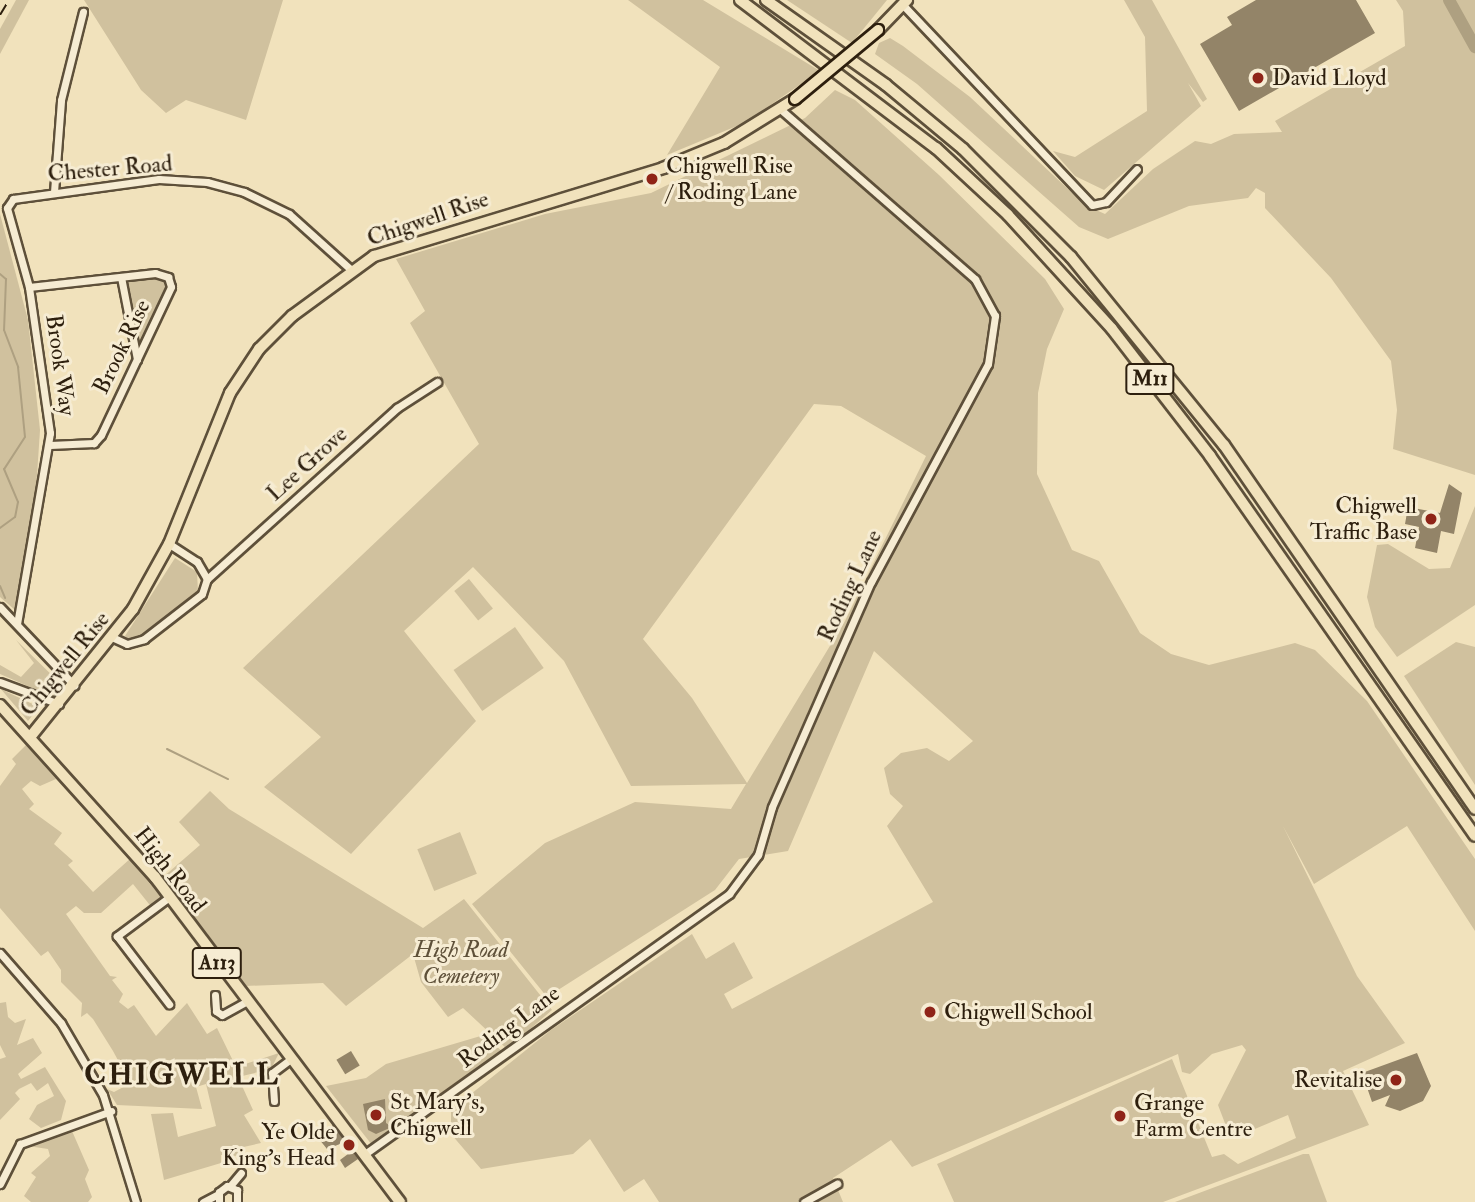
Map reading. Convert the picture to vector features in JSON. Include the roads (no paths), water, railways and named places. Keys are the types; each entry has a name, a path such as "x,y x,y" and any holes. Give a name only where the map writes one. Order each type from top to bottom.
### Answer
{"highway":[{"name":"M11","path":"740,0 936,148 1008,215 1112,329 1210,456 1475,836"},
{"name":"M11","path":"766,0 886,85 963,149 1098,288 1224,445 1475,809"}],"main road":[{"path":"780,109 878,30 905,3"},
{"name":"Chigwell Rise","path":"31,736 114,638 169,544 230,393 259,349 350,269 402,244 663,168 724,144 780,109"},
{"name":"High Road","path":"0,705 31,736 168,898 366,1153 400,1202"}],"street":[{"path":"905,3 1092,205 1106,202 1137,169"},
{"path":"54,192 61,100 83,12"},
{"name":"Roding Lane","path":"366,1153 729,894 758,855 772,807 872,582 988,364 995,316 975,279 780,109"},
{"name":"Chester Road","path":"13,199 159,179 207,182 244,192 289,214 350,269"},
{"name":"Brook Way","path":"13,199 7,208 29,287 50,445 17,624"},
{"name":"Brook Rise","path":"29,287 155,273 168,277 171,287 94,443 50,445"},
{"path":"121,277 130,344 137,359"},
{"name":"Lee Grove","path":"114,638 127,644 144,639 202,594 206,579 397,408 437,382"},
{"path":"169,544 197,562 206,579"},
{"path":"0,607 74,686"},
{"path":"0,682 59,704"},
{"path":"168,898 117,936 169,1004"},
{"path":"0,953 61,1023 111,1111 136,1202"},
{"path":"215,995 216,1011 222,1016 247,1001"},
{"path":"274,1101 272,1073 292,1058"},
{"path":"0,1184 20,1144 111,1111"},
{"path":"203,1202 218,1198 241,1173"},
{"path":"804,1202 837,1184"},
{"path":"230,1186 238,1194 237,1202"}],"waterway":[{"path":"1449,0 1475,47"},
{"path":"0,274 6,279 4,330 18,367 25,437 4,469 18,502 15,517 0,528"},
{"path":"0,586 5,598"},
{"path":"167,749 228,779"}],"railway":[{"path":"0,15 9,0"}],"place":[{"name":"David Lloyd","path":"1258,78"},
{"name":"Chigwell Rise / Roding Lane","path":"652,179"},
{"name":"Chigwell Traffic Base","path":"1431,519"},
{"name":"Chigwell School","path":"930,1012"},
{"name":"Revitalise","path":"1396,1080"},
{"name":"St Mary's, Chigwell","path":"376,1115"},
{"name":"Grange Farm Centre","path":"1120,1116"},
{"name":"Ye Olde King's Head","path":"349,1145"}],"district":[{"name":"CHIGWELL","path":"182,1075"}],"park label":[{"name":"High Road Cemetery","path":"461,963"}]}
